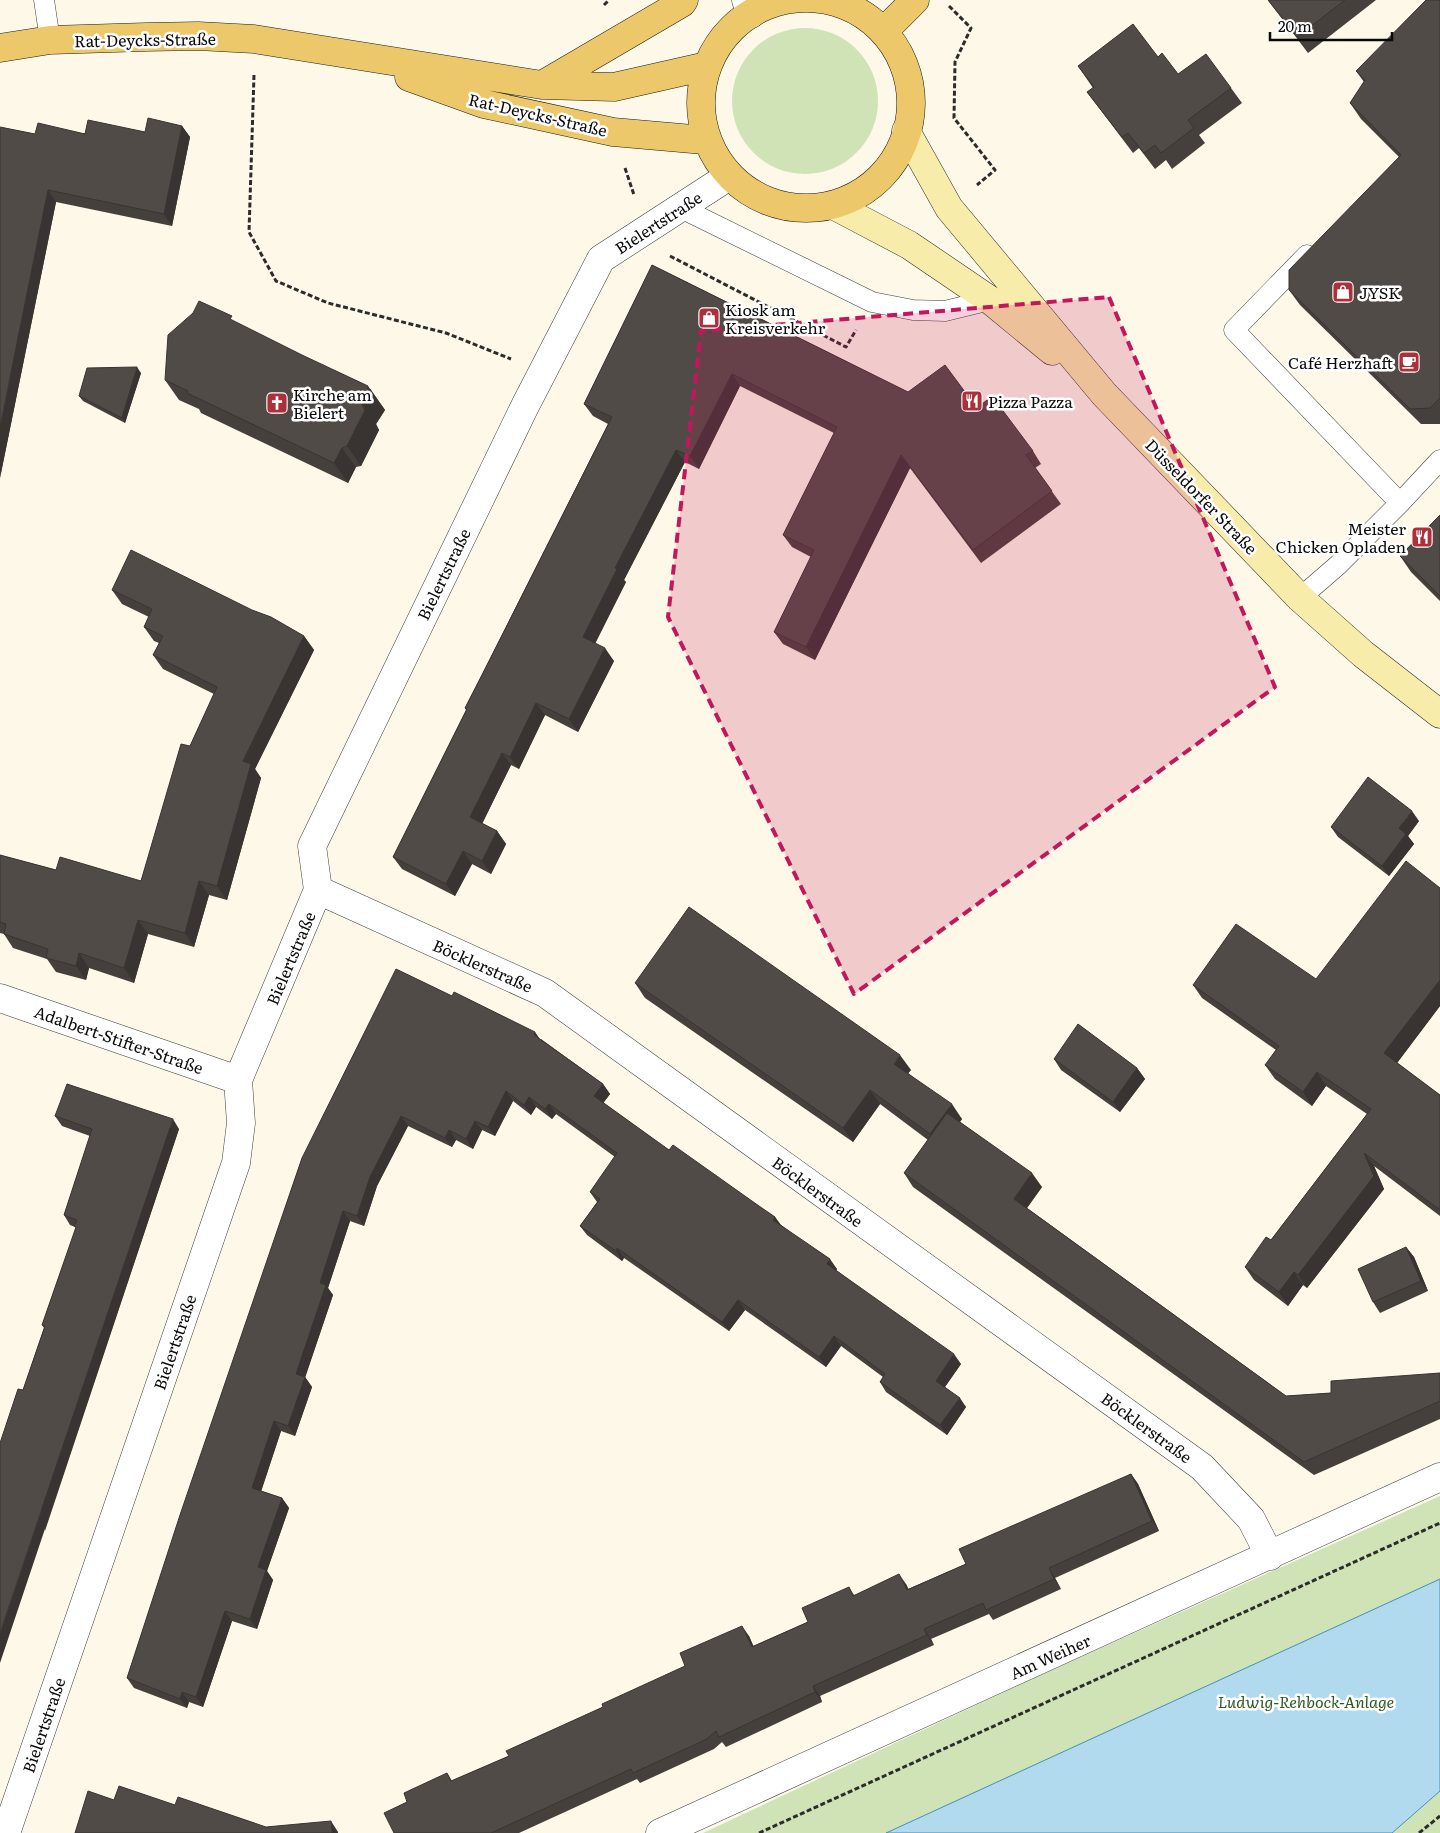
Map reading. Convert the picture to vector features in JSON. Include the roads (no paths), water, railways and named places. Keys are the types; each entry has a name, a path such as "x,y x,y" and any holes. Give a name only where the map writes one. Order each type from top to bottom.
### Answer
{"main road":[{"path":"542,85 682,3 684,0"},
{"path":"884,31 916,0"},
{"path":"825,1 862,14 884,31 899,55 911,89 912,111 894,164 870,187 833,205 796,207 760,197 728,176 714,160 704,140 700,104 707,66 749,7 779,2 825,1"},
{"name":"Rat-Deycks-Straße","path":"0,48 50,40 198,36 254,39 542,85 614,87 707,66"},
{"name":"Rat-Deycks-Straße","path":"348,55 484,104 613,132 704,140"},
{"name":"Düsseldorfer Straße","path":"906,132 949,208 1104,394 1300,598 1363,654 1440,714"},
{"name":"Düsseldorfer Straße","path":"833,205 909,245 990,300 1104,394"}],"street":[{"name":"Bielertstraße","path":"6,1833 236,1163 241,1123 238,1080 318,890 312,846 541,372 601,259 728,176"},
{"name":"Böcklerstraße","path":"318,890 545,993 1202,1467 1251,1519 1270,1556"},
{"name":"Adalbert-Stifter-Straße","path":"0,998 238,1080"},
{"name":"Am Weiher","path":"660,1833 1440,1478"}],"lane":[{"path":"44,0 50,40"},
{"path":"681,208 872,302 913,310 945,311 990,300"},
{"path":"1321,242 1234,330 1400,503"},
{"path":"1300,598 1338,565 1440,460"}],"water":[{"path":"1440,1579 1440,1791 1392,1833 886,1833"}],"place":[{"name":"JYSK","path":"1343,292"},
{"name":"Kiosk am Kreisverkehr","path":"709,318"},
{"name":"Café Herzhaft","path":"1409,362"},
{"name":"Pizza Pazza","path":"972,401"},
{"name":"Kirche am Bielert","path":"277,403"},
{"name":"Meister Chicken Opladen","path":"1422,537"}],"park label":[{"name":"Ludwig-Rehbock-Anlage","path":"1306,1701"}]}
